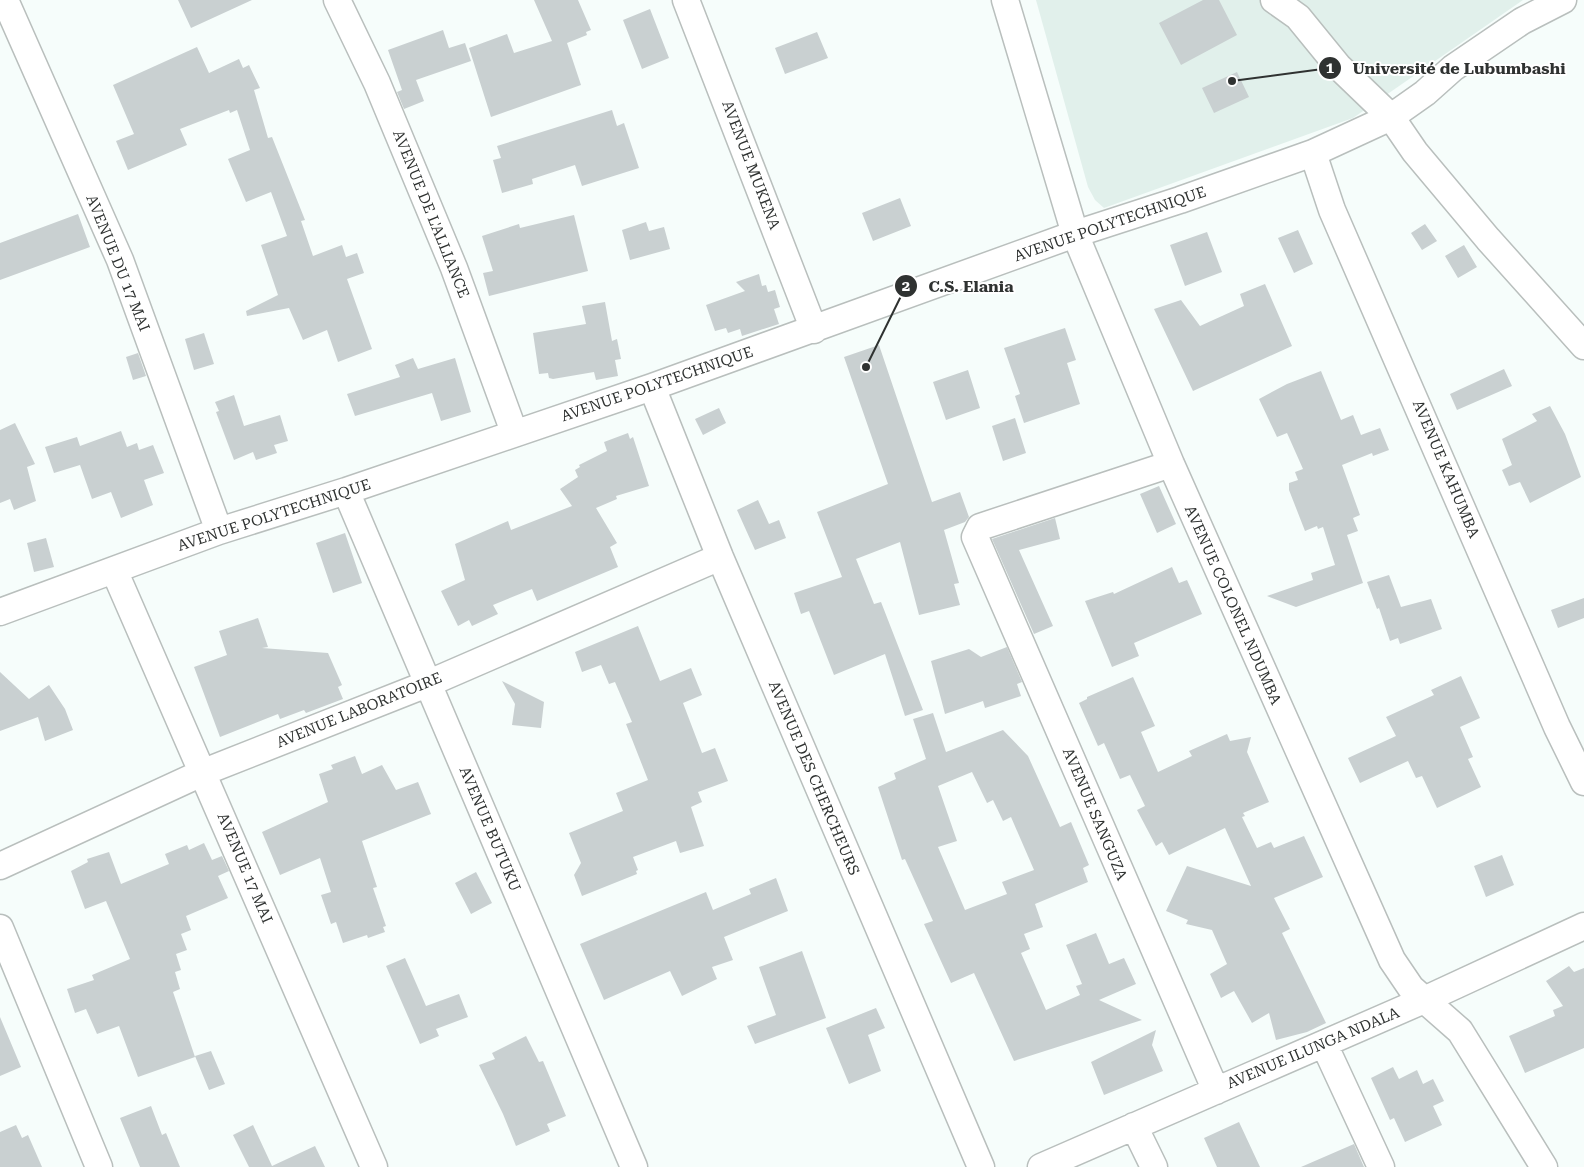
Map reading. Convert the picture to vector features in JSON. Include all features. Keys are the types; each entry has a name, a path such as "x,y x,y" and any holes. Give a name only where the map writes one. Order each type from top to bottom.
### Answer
{"street":[{"name":"AVENUE DU 17 MAI","path":"5,0 120,260 219,531"},
{"name":"AVENUE DE L'ALLIANCE","path":"337,0 377,82 454,268 514,432"},
{"name":"AVENUE MUKENA","path":"686,0 814,330"},
{"name":"AVENUE COLONEL NDUMBA","path":"1005,0 1075,234 1171,464 1392,960 1410,988 1460,1031 1544,1167"},
{"path":"1274,0 1298,17 1338,66 1391,117 1415,152 1482,232 1584,346"},
{"name":"AVENUE POLYTECHNIQUE","path":"0,612 219,531 346,491 514,432 652,387 814,330 1075,234 1180,200 1313,152 1391,117 1425,93 1453,68 1522,21 1563,0"},
{"name":"AVENUE KAHUMBA","path":"1313,152 1336,218 1557,727 1584,782"},
{"name":"AVENUE DES CHERCHEURS","path":"652,387 720,557 981,1167"},
{"name":"AVENUE SANGUZA","path":"1171,464 980,526 975,537 1216,1091"},
{"name":"AVENUE BUTUKU","path":"346,491 634,1167"},
{"name":"AVENUE LABORATOIRE","path":"0,866 204,772 427,684 720,557"},
{"name":"AVENUE 17 MAI","path":"114,570 204,772 374,1167"},
{"name":"AVENUE ILUNGA NDALA","path":"1041,1167 1424,1000 1584,926"},
{"path":"0,928 99,1167"},
{"path":"1324,1044 1380,1167"},
{"path":"1134,1126 1154,1167"}],"shaded area":[{"path":"1036,0 1523,0 1353,118 1104,208 1095,200 1088,187"}],"building":[{"path":"178,0 252,0 191,28"},
{"path":"534,0 578,0 591,30 586,32 587,35 567,43 581,85 491,117 469,48 507,34 514,53 552,41"},
{"path":"1203,0 1219,0 1237,35 1181,65 1159,23"},
{"path":"650,9 669,58 642,69 623,20"},
{"path":"443,30 449,48 465,43 471,61 416,80 424,101 404,109 397,92 402,90 388,50"},
{"path":"817,32 828,58 785,74 775,48"},
{"path":"197,47 209,73 239,59 243,68 249,65 260,88 254,90 268,138 272,137 305,220 301,221 313,256 342,245 346,257 357,253 364,273 347,279 372,349 338,362 327,330 303,340 289,308 247,316 246,311 278,295 261,245 287,236 271,192 246,202 228,159 250,150 237,110 230,113 229,110 180,129 187,145 128,170 116,141 134,134 113,85"},
{"path":"1237,72 1249,97 1214,113 1202,88"},
{"path":"612,110 617,126 624,123 639,168 582,186 575,165 532,179 533,184 502,193 493,160 501,158 497,146"},
{"path":"900,198 911,226 873,241 862,213"},
{"path":"78,214 90,247 0,280 0,243"},
{"path":"574,215 588,271 489,296 483,273 493,271 482,236 519,224 520,228"},
{"path":"646,222 649,231 664,227 670,249 630,260 622,230"},
{"path":"1425,224 1437,241 1422,250 1411,233"},
{"path":"1298,230 1313,264 1294,273 1278,238"},
{"path":"1207,232 1222,272 1185,286 1170,245"},
{"path":"1464,245 1477,267 1458,278 1445,256"},
{"path":"759,274 762,286 766,285 768,292 775,290 780,307 774,309 779,324 742,336 740,329 728,333 726,328 715,331 706,305 745,291 736,282"},
{"path":"1265,284 1292,346 1193,391 1154,309 1181,300 1200,326 1244,306 1240,294"},
{"path":"605,302 612,341 617,339 621,359 615,360 618,376 596,380 594,372 553,379 549,378 548,373 539,374 533,333 586,324 582,306"},
{"path":"1065,328 1076,360 1067,363 1080,404 1024,423 1015,396 1020,394 1004,348"},
{"path":"204,333 214,364 194,370 185,339"},
{"path":"879,345 932,502 960,492 969,517 965,522 944,530 959,583 954,584 960,605 919,615 900,542 856,559 874,604 881,602 923,710 905,716 885,654 834,675 809,611 801,614 794,593 842,577 817,512 888,484 844,357"},
{"path":"138,353 146,376 133,380 126,357"},
{"path":"413,358 418,369 455,358 471,412 441,421 432,393 355,416 347,394 400,377 395,365"},
{"path":"1504,369 1512,386 1457,410 1450,394"},
{"path":"968,370 980,408 946,420 933,382"},
{"path":"1321,371 1341,420 1353,415 1361,435 1380,428 1389,450 1373,456 1372,453 1342,465 1360,515 1353,518 1358,531 1347,535 1363,583 1296,607 1267,596 1313,580 1311,573 1335,565 1323,527 1318,529 1317,526 1305,531 1289,490 1289,483 1298,480 1295,472 1303,469 1287,433 1277,437 1259,399 1287,384"},
{"path":"234,395 244,426 280,415 288,441 274,445 277,453 256,460 253,452 234,460 216,412 219,411 215,402"},
{"path":"1550,406 1565,434 1581,477 1530,503 1520,482 1509,486 1502,470 1512,465 1502,439 1537,421 1532,414"},
{"path":"719,408 726,423 703,435 695,419"},
{"path":"1015,418 1026,453 1003,461 992,426"},
{"path":"15,423 35,464 27,467 36,501 14,510 10,499 0,503 0,430"},
{"path":"121,431 127,447 137,443 139,450 153,445 164,473 144,480 153,505 121,518 111,492 92,499 80,465 54,473 45,447 77,437 80,446"},
{"path":"628,433 630,439 633,437 649,486 616,496 617,499 596,508 617,543 610,547 618,567 537,601 532,589 493,605 498,614 472,626 469,620 458,626 441,591 465,580 455,544 508,521 511,530 572,506 560,489 578,477 575,470 580,467 579,465 607,451 604,442"},
{"path":"1159,486 1176,524 1157,533 1140,494"},
{"path":"758,500 769,524 779,520 786,538 755,550 737,510"},
{"path":"1055,518 1060,539 1019,550 1053,626 1034,634 992,539"},
{"path":"345,533 362,583 333,593 316,543"},
{"path":"46,538 54,567 34,572 27,543"},
{"path":"1172,567 1179,583 1187,580 1202,614 1134,643 1139,656 1112,667 1085,601 1113,592 1114,594"},
{"path":"1389,575 1401,607 1431,599 1442,629 1400,644 1398,638 1390,641 1379,608 1377,609 1367,582"},
{"path":"1584,598 1584,618 1558,628 1551,610"},
{"path":"258,618 268,647 262,648 328,653 342,685 338,687 343,699 306,713 304,710 280,719 278,714 220,737 194,667 227,655 219,631"},
{"path":"638,626 660,681 691,668 702,695 683,703 702,753 715,748 728,781 698,792 702,802 691,807 704,846 680,853 676,841 633,857 638,870 636,871 637,874 582,896 574,875 581,863 569,833 623,811 616,793 648,780 626,724 632,722 615,682 609,684 601,665 582,672 575,652"},
{"path":"1007,647 1022,682 1017,684 1021,696 985,708 983,701 945,714 931,661 969,649 981,657"},
{"path":"0,672 29,699 49,685 65,709 73,730 45,741 38,717 0,731"},
{"path":"1461,676 1480,718 1460,727 1473,757 1468,759 1481,787 1437,808 1422,776 1416,778 1408,761 1360,783 1348,758 1396,736 1386,717 1434,695 1431,690"},
{"path":"1133,677 1155,726 1141,732 1158,772 1192,756 1189,751 1227,734 1230,741 1251,737 1247,752 1269,802 1243,813 1245,816 1242,817 1257,848 1271,842 1274,848 1304,836 1323,877 1274,898 1290,929 1282,933 1326,1023 1307,1032 1276,1040 1269,1013 1252,1023 1234,991 1221,998 1210,974 1227,964 1212,930 1186,924 1188,920 1166,911 1187,866 1251,886 1225,828 1169,855 1162,842 1156,846 1137,810 1145,806 1130,775 1120,779 1104,743 1098,746 1079,703 1087,699 1087,697"},
{"path":"502,681 544,702 541,728 512,725 515,704"},
{"path":"933,713 946,752 1003,730 1028,756 1060,827 1071,822 1089,865 1083,868 1088,882 1035,904 1043,927 1024,934 1030,949 1021,953 1046,1010 1080,995 1076,986 1082,984 1066,945 1096,933 1109,964 1124,958 1136,984 1099,1000 1142,1020 1014,1061 974,973 951,983 924,924 933,921 905,859 902,860 878,787 896,779 894,773 926,759 913,719","holes":["972,772 987,803 993,800 1003,821 1011,817 1034,870 1002,882 1007,894 965,910 938,847 957,841 938,786"]},
{"path":"355,756 362,774 382,765 396,790 418,782 431,814 362,841 377,887 373,888 386,926 383,927 385,932 368,938 367,935 343,943 336,922 331,924 321,895 331,892 320,858 280,875 262,832 328,802 319,774 333,769 331,765"},
{"path":"204,843 212,860 222,856 229,871 218,876 228,898 186,916 191,930 181,934 187,950 176,954 181,970 175,972 180,989 173,992 195,1057 138,1077 119,1026 97,1034 86,1009 75,1013 67,989 94,980 92,975 130,959 106,901 85,909 71,871 88,862 87,859 109,852 121,884 169,864 165,854 187,845 189,850"},
{"path":"1502,855 1514,885 1486,897 1474,866"},
{"path":"476,872 492,903 471,914 455,883"},
{"path":"776,878 788,911 724,937 733,960 712,967 717,979 682,996 670,971 604,1000 580,944 706,892 713,910 751,894 749,889"},
{"path":"802,951 826,1018 755,1044 747,1026 776,1015 759,967"},
{"path":"405,958 426,1006 459,994 468,1017 436,1029 439,1036 420,1044 386,966"},
{"path":"1569,966 1574,972 1584,968 1584,1048 1525,1073 1509,1036 1555,1016 1553,1010 1563,1006 1546,981"},
{"path":"876,1008 885,1028 868,1035 881,1071 849,1084 826,1028"},
{"path":"0,1017 21,1067 0,1076"},
{"path":"1156,1030 1152,1045 1163,1071 1104,1095 1091,1062"},
{"path":"526,1036 539,1062 543,1061 566,1116 547,1124 550,1131 516,1146 479,1065 495,1059 492,1053"},
{"path":"211,1051 225,1084 209,1090 195,1056"},
{"path":"1393,1067 1399,1079 1417,1070 1423,1084 1433,1079 1444,1101 1433,1106 1442,1125 1405,1142 1394,1118 1390,1120 1371,1078"},
{"path":"151,1106 162,1135 166,1133 180,1167 140,1167 120,1118"},
{"path":"1239,1122 1260,1167 1217,1167 1204,1138"},
{"path":"16,1125 22,1138 28,1135 42,1167 0,1167 0,1132"},
{"path":"253,1125 272,1166 315,1146 325,1167 249,1167 233,1135"},
{"path":"1354,1144 1364,1167 1301,1167"}],"place":[{"name":"Université de Lubumbashi","path":"1232,81"},
{"name":"C.S. Elania","path":"866,367"}]}
